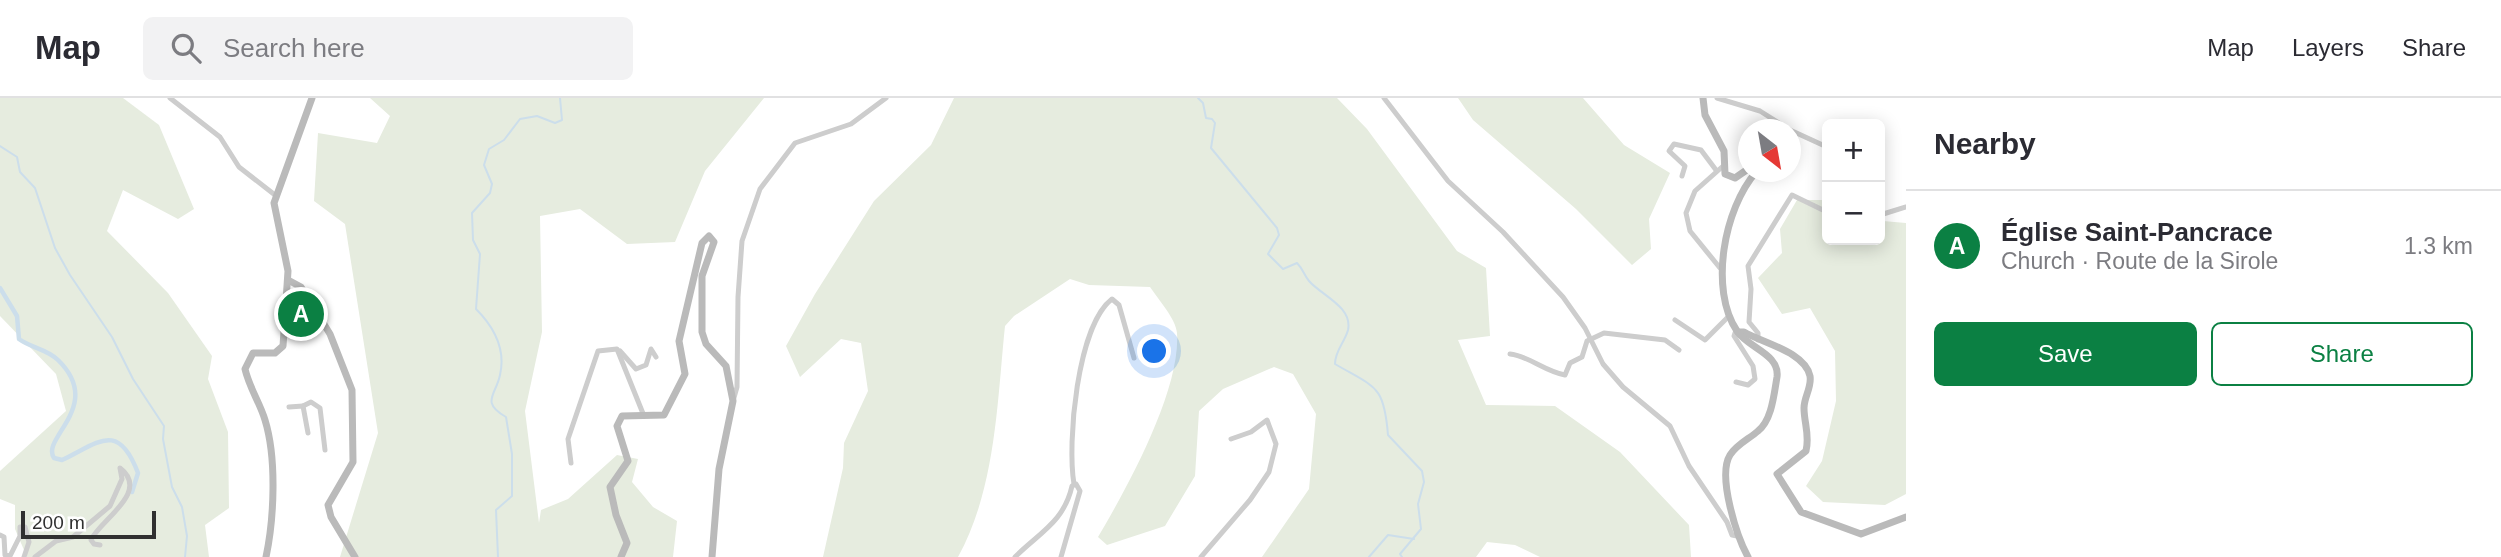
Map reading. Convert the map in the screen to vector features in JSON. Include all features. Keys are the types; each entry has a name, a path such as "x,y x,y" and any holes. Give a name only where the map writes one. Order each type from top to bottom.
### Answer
{"street":[{"path":"170,98 220,137 239,167 275,195"},
{"path":"265,557 274,519 268,439 264,419 245,369 253,353 275,353 282,348 288,280 274,212 275,195 312,98"},
{"path":"720,557 713,554 719,469 737,387 737,297 743,241 760,190 797,142 851,124 886,98"},
{"path":"1384,98 1448,181 1503,232 1544,276 1591,339 1603,364 1623,387 1670,426 1707,494 1725,519 1732,535 1737,536"},
{"path":"1717,98 1760,111 1773,119"},
{"path":"1705,101 1722,147 1719,169 1691,196 1686,213 1693,236 1720,268"},
{"path":"1801,135 1822,145"},
{"path":"1682,176 1685,166 1669,151 1674,144 1700,150 1725,174 1732,178 1738,175"},
{"path":"1748,557 1737,536 1726,464 1734,450 1766,423 1777,373 1770,358 1737,331 1729,316 1720,268 1739,201 1750,182"},
{"path":"1758,340 1758,333 1749,322 1751,289 1748,266 1792,195 1822,210"},
{"path":"1885,213 1906,207"},
{"path":"621,557 627,542 616,515 610,486 627,465 628,456 617,426 622,416 664,415 683,377 679,341 702,243 707,236 714,242 702,276 702,332 706,344 726,366 733,401"},
{"path":"288,280 301,287 330,334 352,387 353,462 328,505 331,517 355,557"},
{"path":"1015,557 1056,523 1074,484 1074,412 1081,366 1094,328 1112,299 1119,305 1134,358"},
{"path":"1675,320 1705,340 1729,316"},
{"path":"1737,331 1800,360 1810,376 1804,404 1808,433 1806,451 1777,474 1797,509 1861,534 1906,517"},
{"path":"1736,382 1748,385 1755,379 1753,366 1734,336 1737,331"},
{"path":"1510,354 1524,356 1533,364 1564,374 1570,363 1582,358 1585,344 1604,333 1665,340 1679,351"},
{"path":"617,349 644,416"},
{"path":"617,349 636,369 646,365 651,349 656,357"},
{"path":"571,463 568,439 584,397 595,355 601,350 617,349"},
{"path":"289,407 303,406 311,402 320,408 325,450"},
{"path":"303,406 308,433"},
{"path":"1201,557 1263,484 1276,444 1267,420 1251,432 1231,439"},
{"path":"35,557 56,541 73,537 110,506 122,479 120,468 129,482 129,494 95,531 91,540 97,545"},
{"path":"1061,557 1080,491 1074,484"},
{"path":"0,535 4,537 5,555 9,556 20,536 20,527 25,527 29,542 24,557"}],"shaded area":[{"path":"0,98 123,98 159,125 194,209 178,219 123,190 107,231 168,293 212,356 208,379 228,432 229,508 205,525 209,557 27,557 15,529 15,505 0,499 0,471 66,411 56,374 0,316"},
{"path":"370,98 764,98 705,171 675,242 627,244 580,209 540,216 542,332 525,411 539,523 541,510 568,499 617,455 638,459 632,482 653,507 677,521 673,557 340,557 378,433 345,224 314,201 318,133 377,143 390,116"},
{"path":"954,98 1337,98 1367,129 1457,251 1486,268 1490,336 1458,340 1486,405 1555,406 1620,452 1689,525 1691,557 1540,557 1515,545 1487,542 1476,557 1262,557 1309,489 1316,414 1293,374 1274,367 1223,389 1199,411 1195,476 1165,526 1107,545 1098,537 1137,466 1161,410 1176,356 1177,333 1170,315 1150,287 1089,285 1070,279 1014,316 1005,326 997,415 987,474 971,530 958,557 823,557 843,468 844,443 868,391 861,343 841,339 800,377 786,346 815,294 874,201 931,145"},
{"path":"1458,98 1583,98 1624,145 1670,173 1649,219 1651,249 1632,265 1576,209 1473,120"},
{"path":"1797,200 1822,200 1822,245 1885,245 1885,221 1906,223 1906,494 1885,505 1823,502 1806,486 1822,461 1836,401 1835,351 1810,308 1782,314 1758,278 1782,253 1780,229"}],"waterway":[{"path":"498,557 496,510 512,496 512,454 506,417 498,412 492,402 500,375 500,347 493,330 476,309 480,254 473,240 472,213 490,193 492,184 484,165 489,149 504,140 520,119 537,116 555,123 562,120 560,98"},
{"path":"1198,98 1203,103 1206,118 1215,123 1211,148 1277,228 1279,235 1268,254 1283,269 1297,263 1309,281 1335,302 1346,315 1348,330 1335,364 1375,390 1384,406 1388,435 1422,471 1424,482 1418,504 1421,529 1400,554 1402,557"},
{"path":"0,146 17,157 20,172 35,188 55,248 112,337 133,379 164,426 163,439 172,487 182,507 187,536 185,557"},
{"path":"0,288 17,316 19,339 54,356 71,377 75,392 74,406 55,441 52,450 54,458 62,460 97,443 115,441 123,446 138,473 132,492"},
{"path":"1369,557 1388,535 1414,539"}],"place":[{"name":"Église Saint-Pancrace","path":"301,314"}]}
